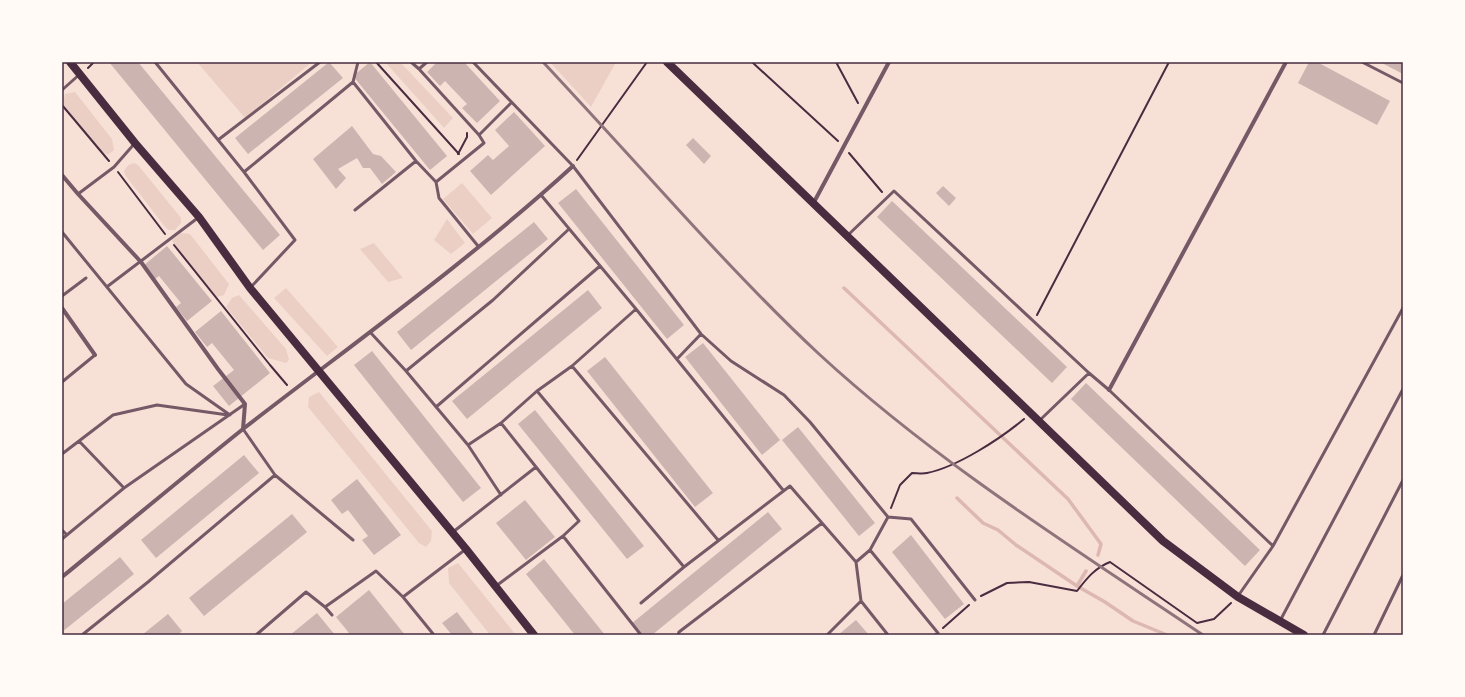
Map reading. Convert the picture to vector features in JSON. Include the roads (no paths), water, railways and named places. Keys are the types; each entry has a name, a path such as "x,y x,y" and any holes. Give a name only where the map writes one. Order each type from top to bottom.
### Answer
{"main road":[{"path":"70,62 134,143 199,217 250,288 466,549 534,635"},
{"path":"667,62 846,237 1163,541 1238,597 1304,635"}],"street":[{"path":"813,204 889,62"},
{"path":"1109,390 1286,62"},
{"path":"62,577 243,429 319,372 478,246 541,195 573,166"},
{"path":"62,175 141,262 245,404 243,429"},
{"path":"62,308 95,355"}],"lane":[{"path":"155,62 244,172 295,240 250,288"},
{"path":"218,140 320,62"},
{"path":"244,172 353,82 358,62"},
{"path":"411,62 479,135 484,143 436,182"},
{"path":"419,69 427,62"},
{"path":"472,62 573,166 701,334 731,361 784,395 810,422 888,517 911,519 975,600"},
{"path":"1362,62 1403,83"},
{"path":"62,90 80,74"},
{"path":"353,82 416,161 436,182 439,198 478,246"},
{"path":"479,135 511,103"},
{"path":"78,194 114,166 134,143"},
{"path":"355,210 416,161"},
{"path":"846,237 894,191 1109,390 1273,546"},
{"path":"541,195 783,490"},
{"path":"108,286 199,217"},
{"path":"406,371 493,300 569,229"},
{"path":"62,232 108,286 186,384 230,415"},
{"path":"436,407 600,266"},
{"path":"62,296 86,278"},
{"path":"1238,597 1273,546 1403,308"},
{"path":"468,445 501,422 537,391 572,366 636,309"},
{"path":"370,332 406,371 468,445 501,494"},
{"path":"677,359 701,334"},
{"path":"62,382 95,355"},
{"path":"572,366 718,540"},
{"path":"1038,421 1089,373"},
{"path":"1280,621 1403,389"},
{"path":"537,391 684,567"},
{"path":"62,539 124,488 245,404"},
{"path":"62,454 113,414 157,405 230,415"},
{"path":"495,587 563,536 579,521 501,422"},
{"path":"243,429 275,475 353,540"},
{"path":"79,441 124,488"},
{"path":"452,533 536,467"},
{"path":"82,635 148,582 275,475"},
{"path":"1322,635 1403,480"},
{"path":"641,603 718,540 790,486 856,562 861,601 888,635"},
{"path":"856,562 870,550 888,517"},
{"path":"678,635 679,632 822,523"},
{"path":"62,530 67,535"},
{"path":"563,536 641,635"},
{"path":"403,597 466,549"},
{"path":"870,550 936,634"},
{"path":"325,607 376,571 403,597 434,635"},
{"path":"1374,635 1403,575"},
{"path":"256,635 306,592 325,607 332,615"},
{"path":"829,635 828,634 861,601"}],"waterway":[{"path":"844,288 1068,499 1101,544 1098,555"},
{"path":"957,498 983,523 998,530 1016,545 1077,586 1105,602 1133,621 1167,635"},
{"path":"1077,586 1086,571"}],"railway":[{"path":"543,62 740,276 779,316 863,393 910,431 1005,502 1203,635"}]}
